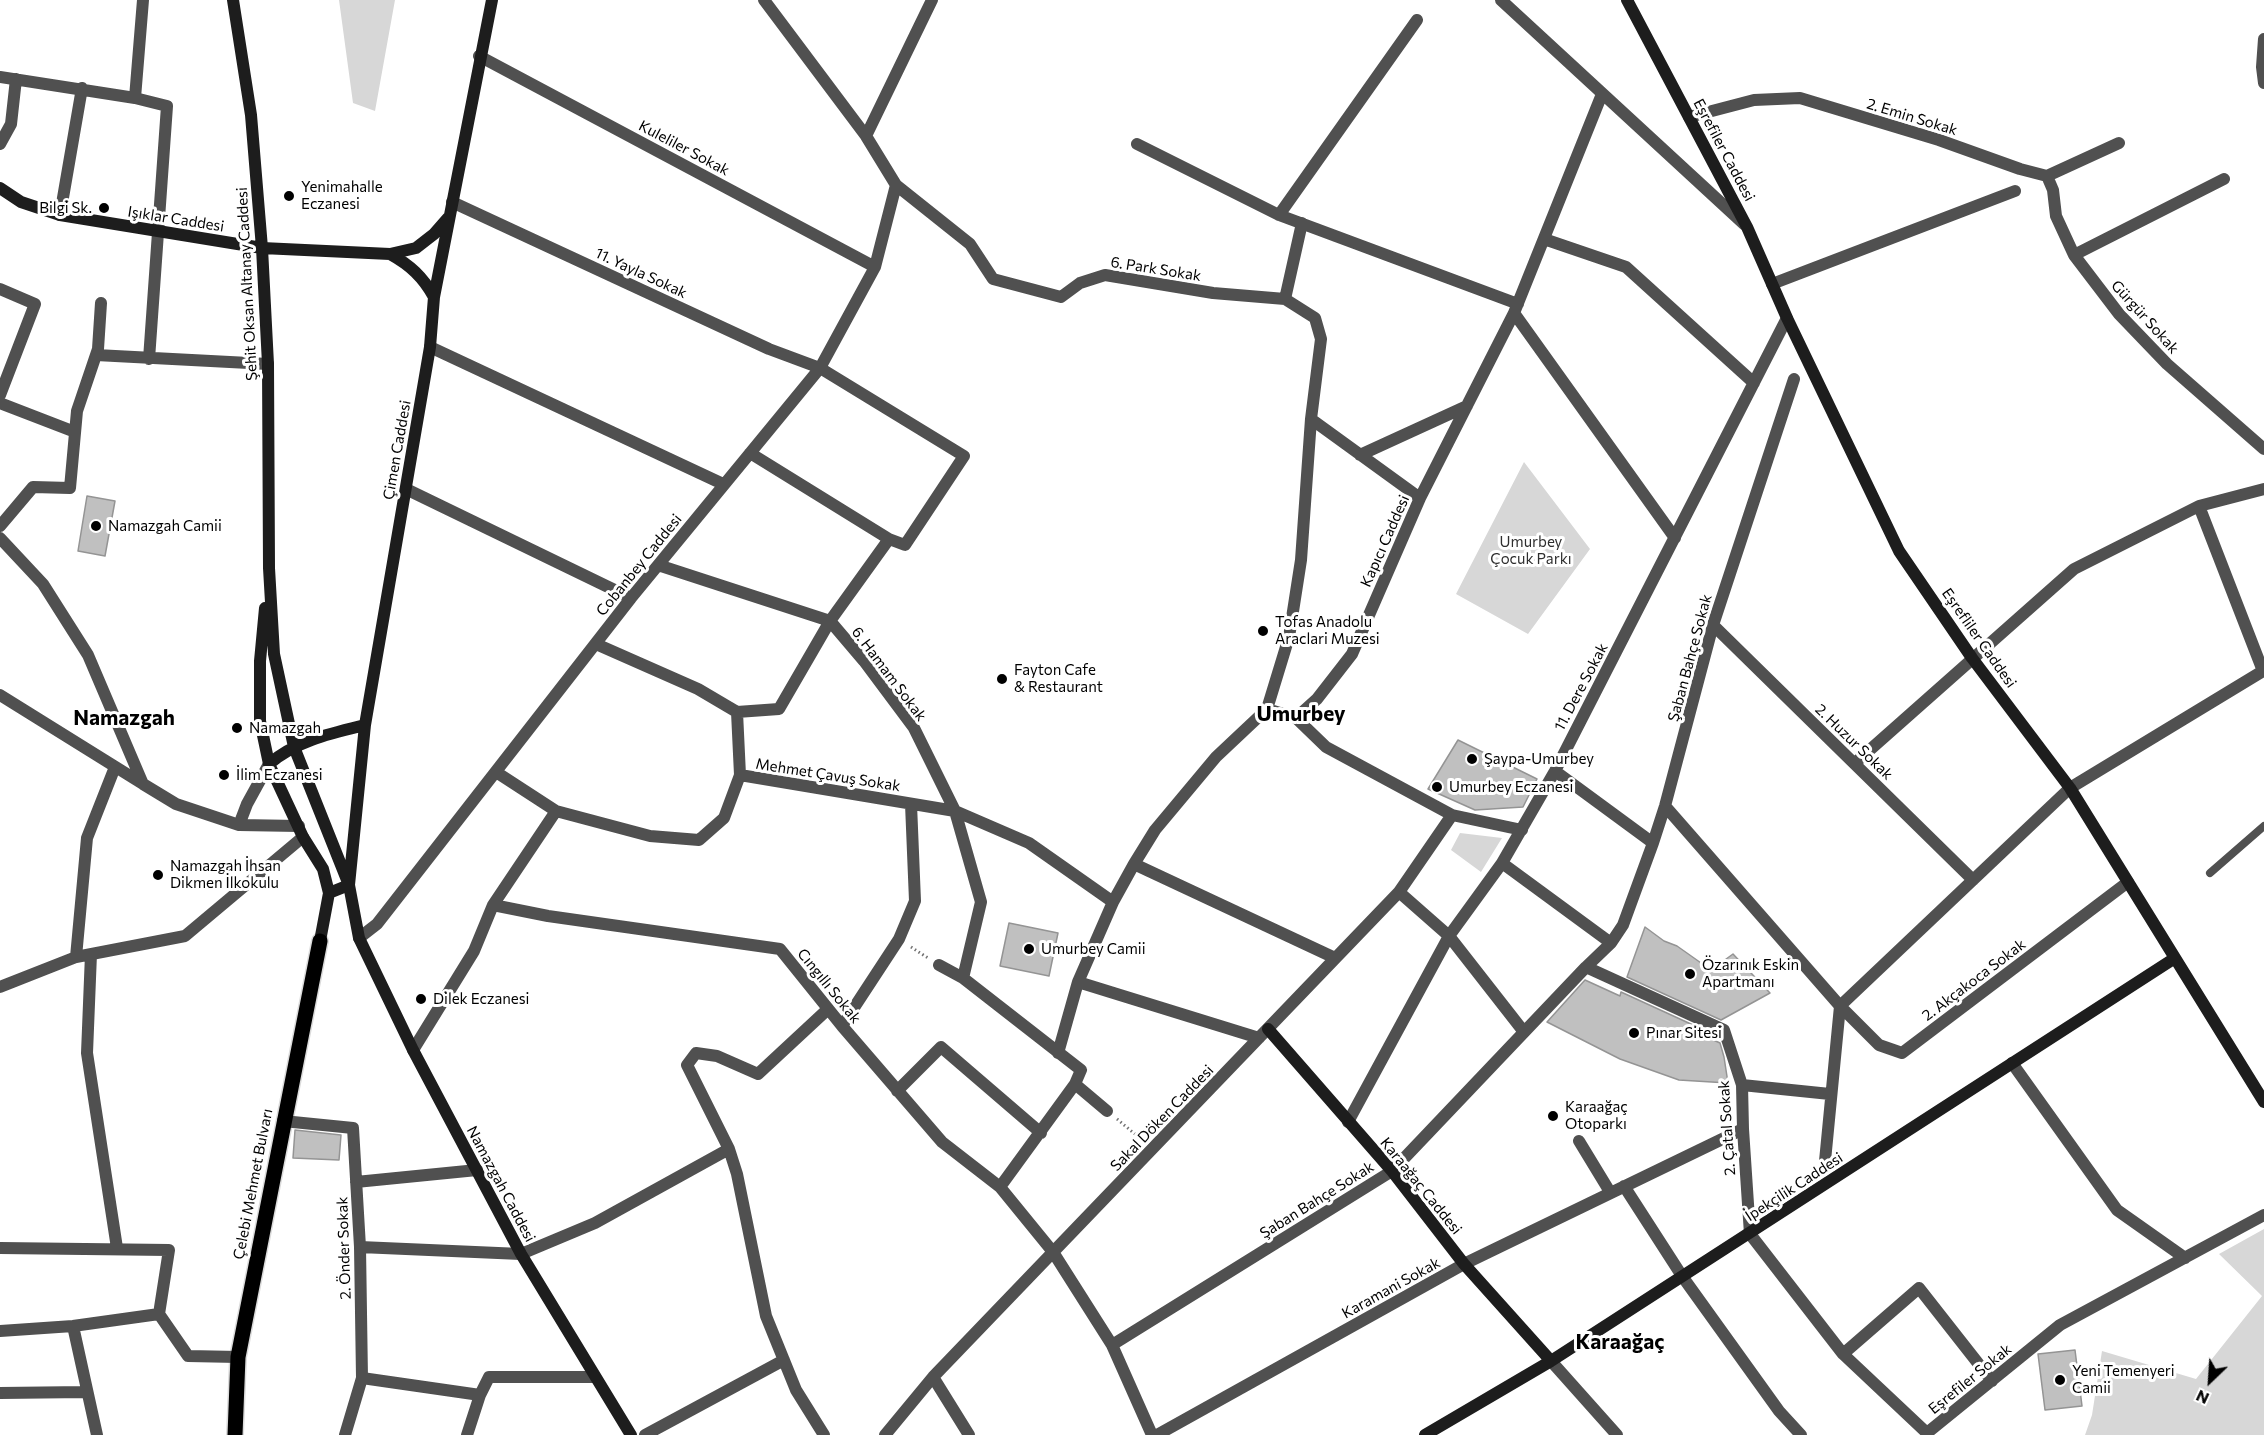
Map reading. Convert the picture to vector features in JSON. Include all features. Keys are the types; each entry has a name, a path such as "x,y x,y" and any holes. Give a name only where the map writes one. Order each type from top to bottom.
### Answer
{"main road":[{"name":"Şehit Oksan Altanay Caddesi","path":"233,0 251,115 262,248 268,364 269,568 274,654 294,747 349,885 359,938"},
{"name":"Çimen Caddesi","path":"349,885 365,725 429,347 434,297 479,56 492,0"},
{"name":"Eşrefiler Caddesi","path":"1627,0 1747,227 1787,318"},
{"name":"Işıklar Caddesi","path":"0,188 21,202 60,215 159,233 262,248 390,254"},
{"path":"390,254 416,248 434,234 449,217"},
{"path":"390,254 407,264 424,279 434,297"},
{"name":"Eşrefliler Caddesi","path":"1787,318 1899,550 1972,658 2070,788 2175,958"},
{"name":"Şehit Oksan Altanay Caddesi","path":"269,568 260,662 260,722 269,764 301,831 324,870 329,893 320,941"},
{"path":"269,764 282,752 294,747 365,725"},
{"path":"329,893 349,885"},
{"name":"Namazgah Caddesi","path":"359,938 413,1050 521,1254 631,1435"},
{"name":"Çelebi Mehmet Bulvarı","path":"235,1435 238,1357 320,941"},
{"path":"2175,958 2264,1102"},
{"name":"İpekçilik Caddesi","path":"1425,1435 1551,1361 2175,958"},
{"name":"Karaağaç Caddesi","path":"1264,1034 1392,1171 1464,1264 1551,1361"}],"street":[{"path":"135,98 143,0"},
{"name":"6. Park Sokak","path":"764,0 866,136 896,185 970,244 993,279 1061,297 1080,283 1105,275 1213,293 1285,298 1315,318 1321,339 1311,419 1299,571 1289,637 1267,710"},
{"path":"866,136 932,0"},
{"path":"1501,0 1747,227"},
{"path":"1279,215 1417,20"},
{"path":"2264,39 2262,67 2264,83"},
{"name":"Kuleliler Sokak","path":"479,56 875,267"},
{"path":"0,76 82,88 167,106 149,359"},
{"path":"0,144 11,124 16,79"},
{"path":"60,215 82,88"},
{"name":"Kapıcı Caddesi","path":"1296,718 1317,699 1352,654 1420,498 1516,308 1602,94"},
{"name":"2. Emin Sokak","path":"1689,117 1754,100 1800,98 1939,140 2046,176"},
{"path":"2046,176 2119,142"},
{"path":"1137,144 1279,215 1516,308 1676,538"},
{"name":"Gürgür Sokak","path":"2046,176 2053,190 2056,216 2074,255 2119,315 2167,364 2264,449"},
{"path":"2074,255 2224,179"},
{"name":"Cobanbey Caddesi","path":"359,938 377,924 631,598 820,368 875,267 896,185"},
{"path":"1772,284 2015,191"},
{"name":"11. Yayla Sokak","path":"452,202 769,349 820,368 963,456 905,545 889,539"},
{"path":"1285,298 1302,223"},
{"path":"1544,240 1626,267 1754,383"},
{"path":"0,289 35,304 0,395"},
{"path":"0,526 33,487 70,488 77,411 96,355 100,303"},
{"name":"11. Dere Sokak","path":"1348,1122 1449,936 1502,863 1555,771 1787,318"},
{"path":"429,347 723,484"},
{"path":"96,355 268,364"},
{"name":"Şaban Bahçe Sokak","path":"1112,1345 1392,1171 1611,943 1623,924 1653,843 1713,625 1794,379"},
{"path":"0,403 75,432"},
{"path":"1360,454 1467,406"},
{"path":"1311,419 1420,498"},
{"path":"596,644 698,689 737,712 779,708 830,621 889,539 750,453"},
{"path":"406,489 631,598"},
{"path":"1855,763 2074,569 2199,506 2264,489"},
{"path":"1825,1161 1839,1006 2070,788 2264,672 2199,506"},
{"path":"0,538 44,584 88,655 143,784"},
{"name":"6. Hamam Sokak","path":"658,565 830,621 864,661 914,728 955,811 981,902 963,978"},
{"name":"2. Huzur Sokak","path":"1713,625 1973,880"},
{"path":"0,695 176,804 238,825 301,831"},
{"path":"1059,1053 1078,982 1113,902 1134,864 1155,830 1216,757 1267,710 1296,718 1326,747 1452,815 1522,830"},
{"path":"737,712 740,775"},
{"path":"238,825 269,764"},
{"path":"76,957 87,838 115,766"},
{"path":"1555,771 1653,843"},
{"name":"Mehmet Çavuş Sokak","path":"496,772 556,811 650,836 699,840 723,818 740,775 955,811 1029,843 1113,902"},
{"path":"842,1026 899,939 915,901 911,804"},
{"path":"1665,806 1839,1006"},
{"path":"413,1050 474,951 493,905 556,811"},
{"name":"Sakal Döken Caddesi","path":"885,1435 933,1377 1399,892 1452,815"},
{"path":"0,987 76,957 185,936 301,831"},
{"path":"1502,863 1611,943"},
{"path":"1134,864 1335,958"},
{"name":"2. Akçakoca Sokak","path":"1839,1006 1879,1045 1902,1053 2128,882"},
{"path":"1399,892 1449,936 1524,1032"},
{"name":"Cıngıllı Sokak","path":"493,905 548,916 780,949 842,1026 942,1142 1000,1187 1053,1252 1112,1345 1155,1435"},
{"path":"91,954 87,1053 117,1248"},
{"path":"939,965 963,978 1081,1070 1076,1084 1000,1187"},
{"name":"2. Çatal Sokak","path":"1586,967 1724,1030 1742,1085 1750,1234"},
{"path":"1078,982 1264,1034"},
{"path":"824,1435 796,1390 766,1316 737,1174 729,1149 687,1065 696,1053 717,1056 758,1074 828,1009"},
{"path":"897,1091 941,1047 1041,1133"},
{"path":"2012,1063 2117,1210 2186,1258"},
{"path":"1076,1084 1107,1111"},
{"path":"1742,1085 1830,1094"},
{"name":"2. Önder Sokak","path":"283,1121 353,1128 360,1247 362,1378 345,1435"},
{"name":"Karamani Sokak","path":"1155,1435 1464,1264 1743,1129"},
{"path":"1579,1141 1610,1192"},
{"path":"360,1247 521,1254 595,1223 729,1149"},
{"path":"356,1182 477,1170"},
{"path":"1624,1186 1683,1276 1779,1411 1802,1435"},
{"name":"Eşrefiler Sokak","path":"1750,1234 1843,1354 1927,1433 2060,1325 2264,1215"},
{"path":"0,1248 169,1250 159,1314 188,1356 238,1357"},
{"path":"1843,1354 1919,1288 1992,1381"},
{"path":"0,1331 73,1326 159,1314"},
{"path":"73,1326 97,1435"},
{"path":"645,1435 784,1360"},
{"path":"1551,1361 1617,1435"},
{"path":"467,1435 480,1395 489,1377 595,1377"},
{"path":"933,1377 969,1435"},
{"path":"362,1378 480,1395"},
{"path":"0,1393 86,1392"}],"lane":[{"path":"2210,873 2264,826"}],"path":[{"path":"899,939 939,965"},
{"path":"1107,1111 1153,1149"}],"green space":[{"path":"339,0 395,0 375,111 353,103"},
{"name":"Umurbey Çocuk Parkı","path":"1524,462 1590,549 1528,634 1456,594"},
{"path":"1460,833 1502,838 1481,872 1451,850"},
{"path":"2264,1229 2264,1435 2085,1435 2092,1415 2102,1351 2196,1379 2262,1296 2219,1254"}],"building":[{"name":"Namazgah Camii","path":"87,496 115,501 105,556 78,551"},
{"name":"Şaypa-Umurbey","path":"1458,740 1537,779 1523,807 1475,810 1428,789"},
{"name":"Umurbey Camii","path":"1009,923 1058,933 1049,976 1000,966"},
{"name":"Özarınık Eskin Apartmanı","path":"1645,927 1711,970 1733,954 1770,993 1721,1020 1627,977"},
{"name":"Pınar Sitesi","path":"1585,980 1620,996 1621,992 1704,1030 1698,1033 1720,1043 1728,1083 1679,1080 1620,1059 1547,1022"},
{"path":"295,1130 341,1135 339,1160 293,1158"},
{"name":"Yeni Temenyeri Camii","path":"2075,1350 2082,1406 2045,1410 2038,1354"}],"place":[{"name":"Yenimahalle Eczanesi","path":"289,196"},
{"name":"Bilgi Sk.","path":"104,208"},
{"name":"Namazgah Camii","path":"96,526"},
{"name":"Tofas Anadolu Araclari Muzesi","path":"1263,631"},
{"name":"Fayton Cafe & Restaurant","path":"1002,679"},
{"name":"Namazgah","path":"237,728"},
{"name":"Şaypa-Umurbey","path":"1472,759"},
{"name":"İlim Eczanesi","path":"224,775"},
{"name":"Umurbey Eczanesi","path":"1437,787"},
{"name":"Namazgah İhsan Dikmen İlkokulu","path":"158,875"},
{"name":"Umurbey Camii","path":"1029,949"},
{"name":"Özarınık Eskin Apartmanı","path":"1690,974"},
{"name":"Dilek Eczanesi","path":"421,999"},
{"name":"Pınar Sitesi","path":"1634,1033"},
{"name":"Karaağaç Otoparkı","path":"1553,1116"},
{"name":"Yeni Temenyeri Camii","path":"2060,1380"}],"district":[{"name":"Umurbey","path":"1301,714"},
{"name":"Namazgah","path":"124,718"},
{"name":"Karaağaç","path":"1620,1342"}]}
